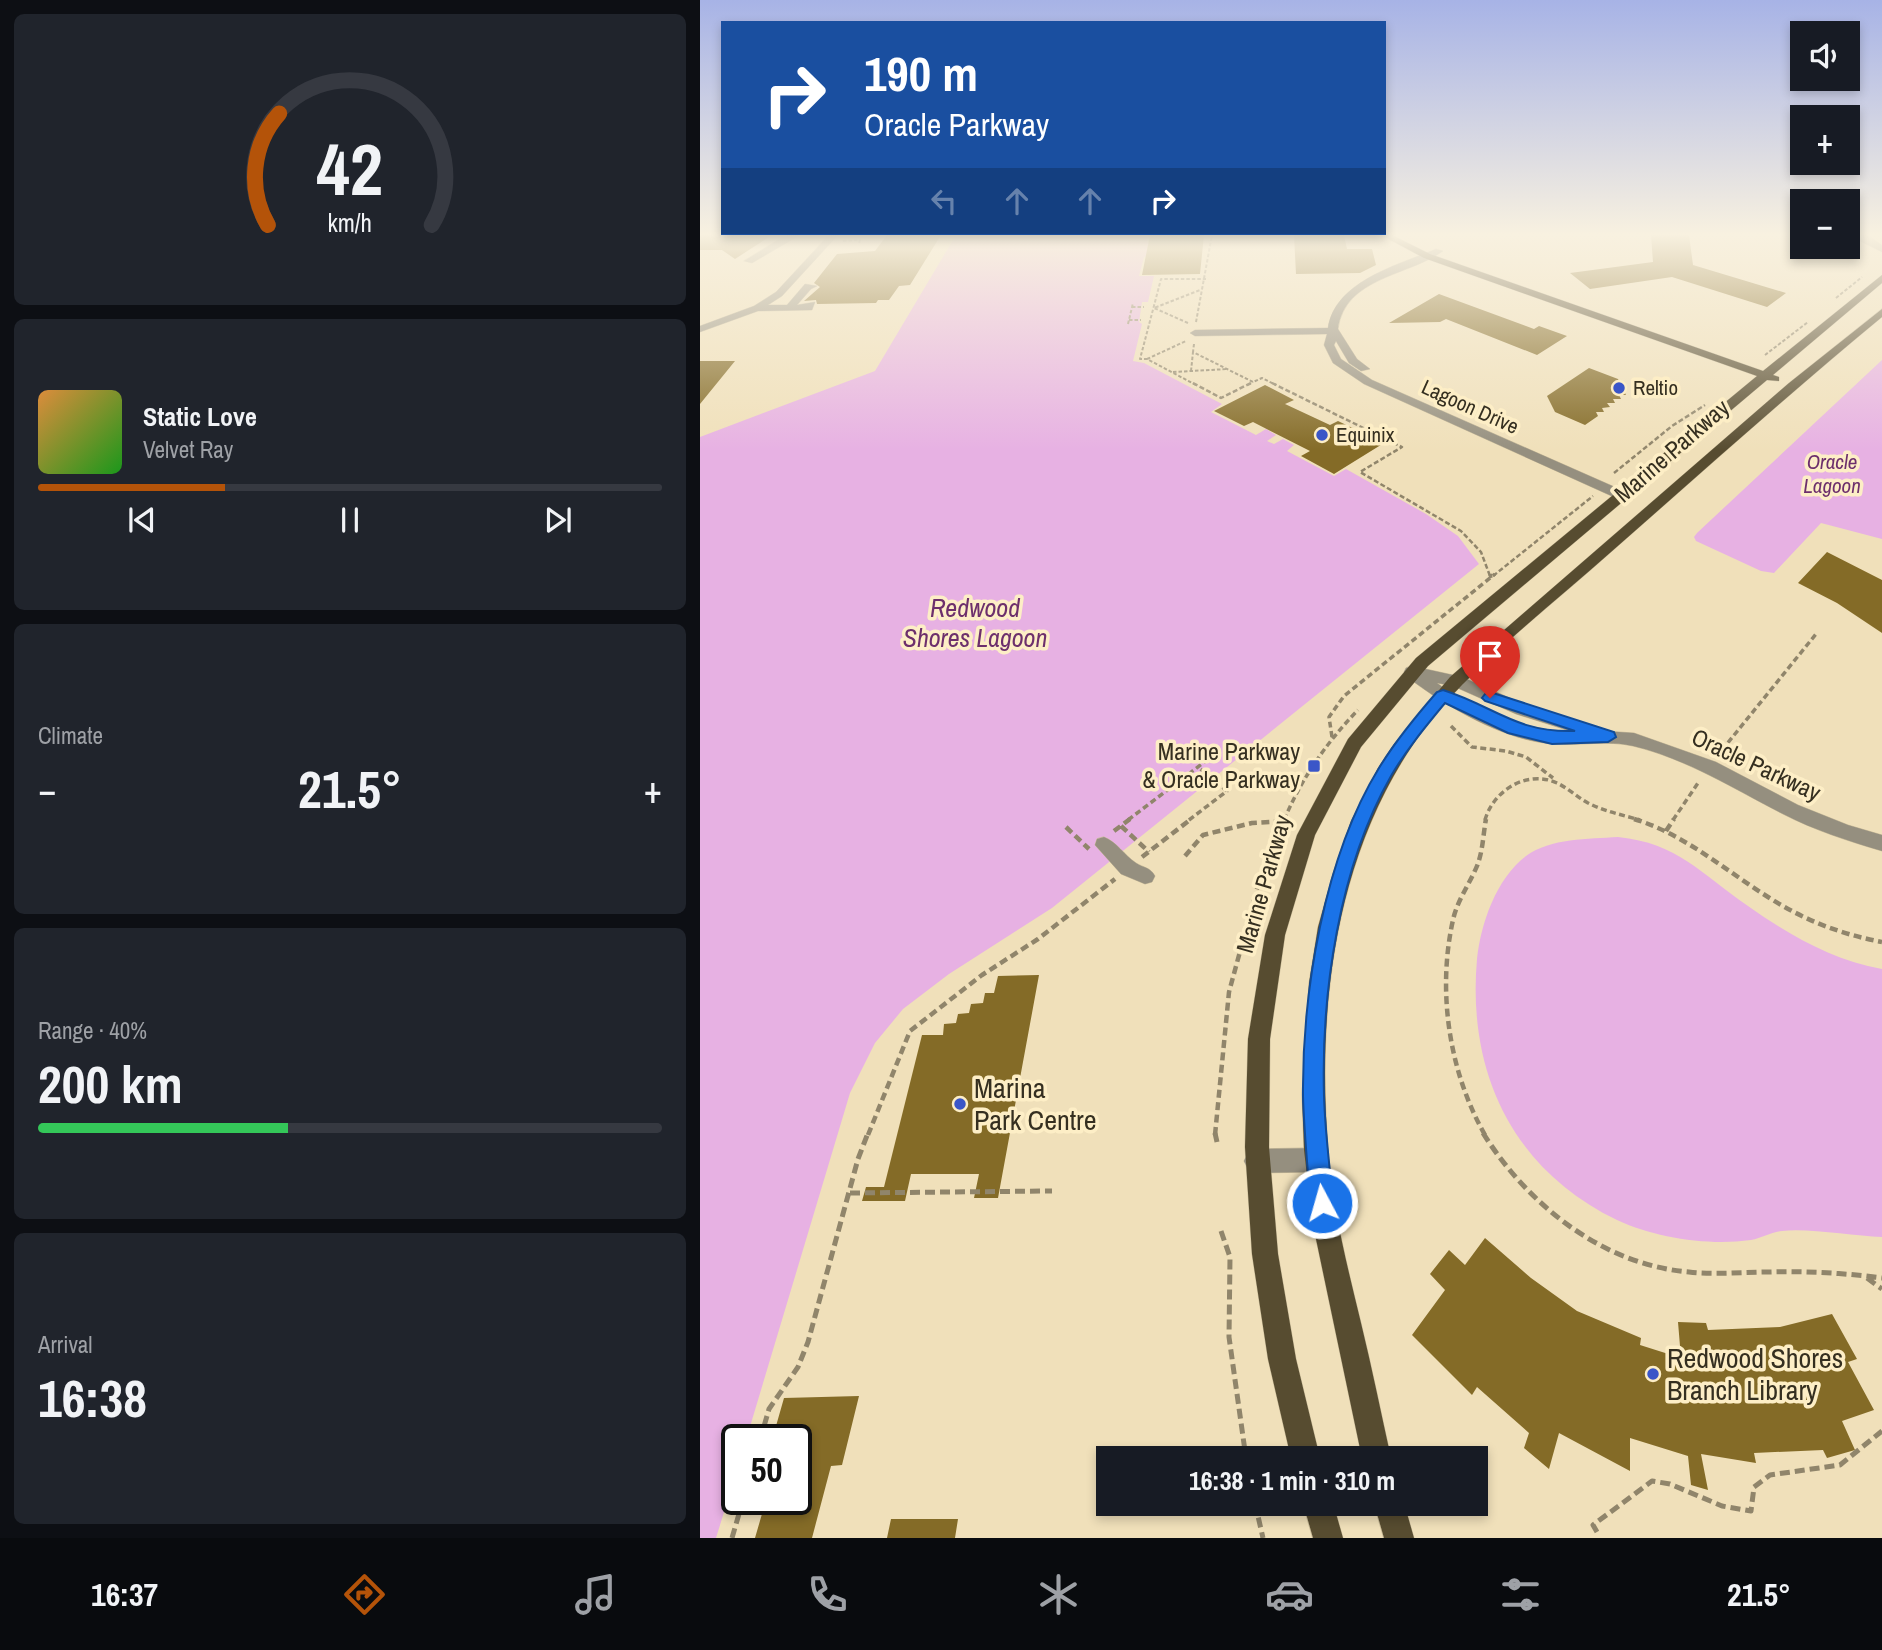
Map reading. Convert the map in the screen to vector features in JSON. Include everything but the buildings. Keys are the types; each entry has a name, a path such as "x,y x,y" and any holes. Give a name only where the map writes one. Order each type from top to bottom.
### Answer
{"main road":[{"path":"1570,307 1793,385"},
{"path":"1602,307 1805,376"},
{"name":"Marine Parkway","path":"1303,1446 1291,1405 1259,1208 1256,1096 1263,1010 1277,928 1296,864 1318,808 1336,773 1374,716 1412,672 1465,624 1848,307"},
{"name":"Marine Parkway","path":"1374,1446 1332,1259 1317,1160 1314,1096 1317,1015 1327,936 1342,876 1361,822 1384,773 1411,733 1449,688 1793,385 1882,312"},
{"path":"1322,1516 1328,1538"},
{"path":"1393,1516 1399,1538"}],"street":[{"path":"700,323 743,307"},
{"path":"700,330 757,308 810,307"},
{"name":"Lagoon Drive","path":"1338,307 1335,331 1329,345 1337,360 1358,377 1626,491"},
{"path":"1195,334 1335,331"},
{"name":"Oracle Parkway","path":"1412,672 1449,688 1513,729 1552,738 1608,737 1634,740 1680,754 1792,810 1843,832 1882,843"},
{"path":"1107,840 1136,872"},
{"path":"1256,1161 1317,1160"}],"path":[{"path":"1132,307 1129,322 1141,320"},
{"path":"1154,308 1196,327 1198,307"},
{"path":"1154,308 1140,359 1147,359 1195,337 1191,371"},
{"path":"1193,352 1253,382"},
{"path":"1147,359 1222,398 1262,378 1402,446 1360,472 1458,531 1481,552 1491,578"},
{"path":"1170,372 1229,369"},
{"path":"1614,473 1672,426 1709,402"},
{"path":"1360,708 1332,737 1329,717 1344,696 1592,497 1592,489"},
{"path":"1723,750 1816,634"},
{"path":"1451,726 1472,747 1505,749 1522,755 1536,762 1554,779 1588,803 1666,831 1803,920 1840,934 1882,942"},
{"path":"1107,840 1121,826 1207,760"},
{"path":"765,1424 769,1409 797,1367 808,1342 858,1158 910,1031 982,975 1136,872 1149,852 1227,791 1198,767"},
{"path":"1554,779 1521,782 1495,797 1485,815 1480,858 1461,894 1453,920 1448,955 1447,1000 1451,1033 1463,1086 1479,1126 1504,1163 1563,1221 1573,1229 1639,1262 1680,1272 1807,1270 1882,1278"},
{"path":"1666,831 1698,783"},
{"path":"1185,856 1203,835 1252,824 1284,821"},
{"path":"1121,826 1149,852"},
{"path":"850,1193 1052,1191"},
{"path":"1221,1231 1230,1257 1229,1337 1244,1446"},
{"path":"1866,1277 1882,1289"},
{"path":"1597,1532 1593,1525 1652,1482 1670,1484 1722,1506 1751,1511 1754,1487 1770,1475 1840,1465 1882,1431"},
{"path":"732,1538 739,1515"},
{"path":"1258,1516 1263,1538"}],"water":[{"name":"Redwood Shores Lagoon","path":"913,307 1141,307 1139,322 1142,324 1133,361 1144,363 1222,404 1211,412 1256,435 1266,429 1276,435 1267,441 1274,444 1283,439 1294,445 1287,451 1334,476 1346,469 1426,514 1458,536 1479,564 1052,908 949,974 903,1009 875,1043 850,1093 751,1424 721,1424 721,1515 723,1515 716,1538 700,1538 700,437 875,371"},
{"name":"Oracle Lagoon","path":"1882,360 1882,539 1821,523 1774,573 1761,571 1696,541 1694,537 1697,533"},
{"path":"1618,837 1639,840 1673,853 1763,917 1795,936 1828,953 1882,969 1882,1237 1793,1230 1751,1240 1718,1242 1682,1239 1648,1232 1617,1220 1580,1199 1549,1174 1524,1145 1504,1113 1489,1078 1480,1040 1476,1001 1477,959 1486,917 1498,889 1526,856 1558,843"}],"place":[{"name":"Reltio","path":"1619,388"},
{"name":"Equinix","path":"1322,435"},
{"name":"Marine Parkway & Oracle Parkway","path":"1314,766"},
{"name":"Marina Park Centre","path":"960,1104"},
{"name":"Redwood Shores Branch Library","path":"1653,1374"}],"route":[{"path":"1322,1203 1316,1152 1314,1096 1317,1015 1327,936 1342,876 1361,822 1384,773 1411,733 1443,696 1513,729 1552,738 1608,737 1490,698"}]}
